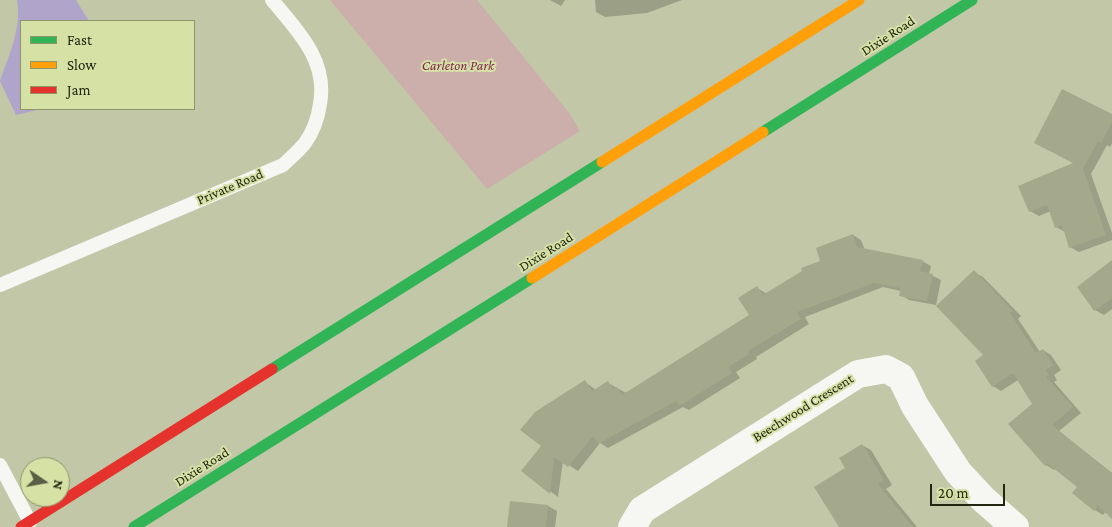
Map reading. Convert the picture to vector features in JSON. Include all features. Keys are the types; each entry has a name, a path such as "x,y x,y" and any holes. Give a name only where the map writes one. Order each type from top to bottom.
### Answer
{"main road":[{"path":"28,525 859,0"},
{"name":"Dixie Road","path":"134,527 726,157 972,0"}],"street":[{"name":"Beechwood Crescent","path":"632,527 642,510 858,374 886,369 901,377 916,406 958,472 983,499 1015,527"}],"lane":[{"name":"Private Road","path":"0,285 283,165 305,144 318,120 323,89 318,63 304,39 272,0"},
{"path":"0,466 28,525"}],"green space":[{"name":"Carleton Park","path":"330,0 477,0 570,114 580,131 487,189"}],"shaded area":[{"path":"17,0 76,0 88,20 20,20 20,110 37,110 16,115 0,81 11,51 18,21"}],"building":[{"path":"1062,89 1112,114 1112,122 1101,143 1098,141 1083,169 1106,235 1069,248 1062,225 1055,228 1047,205 1029,212 1018,186 1073,163 1034,143"},
{"path":"853,234 857,247 923,260 920,271 933,274 927,301 899,296 901,288 874,283 797,312 801,319 748,351 749,354 728,367 732,373 679,406 676,401 598,444 593,436 568,467 554,457 550,494 521,471 541,446 520,430 535,412 585,380 592,391 608,381 613,389 617,387 622,395 749,315 738,298 757,286 763,295 802,271 801,268 820,261 816,248"},
{"path":"1112,260 1112,298 1094,311 1077,287"},
{"path":"974,270 1013,311 1010,313 1036,353 1043,349 1053,365 1046,370 1049,375 1046,377 1073,407 1052,425 1112,474 1112,519 1098,506 1094,511 1072,493 1077,487 1048,464 1045,466 1008,424 1032,404 1013,373 992,387 975,361 983,355 936,306"},
{"path":"862,444 884,480 878,484 913,527 839,527 814,487 845,468 839,458"},
{"path":"510,501 548,505 546,527 507,527"}],"traffic: fast":[{"path":"763,132 972,0"},
{"path":"272,369 602,162"},
{"path":"134,527 532,278"}],"traffic: slow":[{"path":"602,162 859,0"},
{"path":"532,278 763,132"}],"traffic: jam":[{"path":"21,527 272,369"}]}
